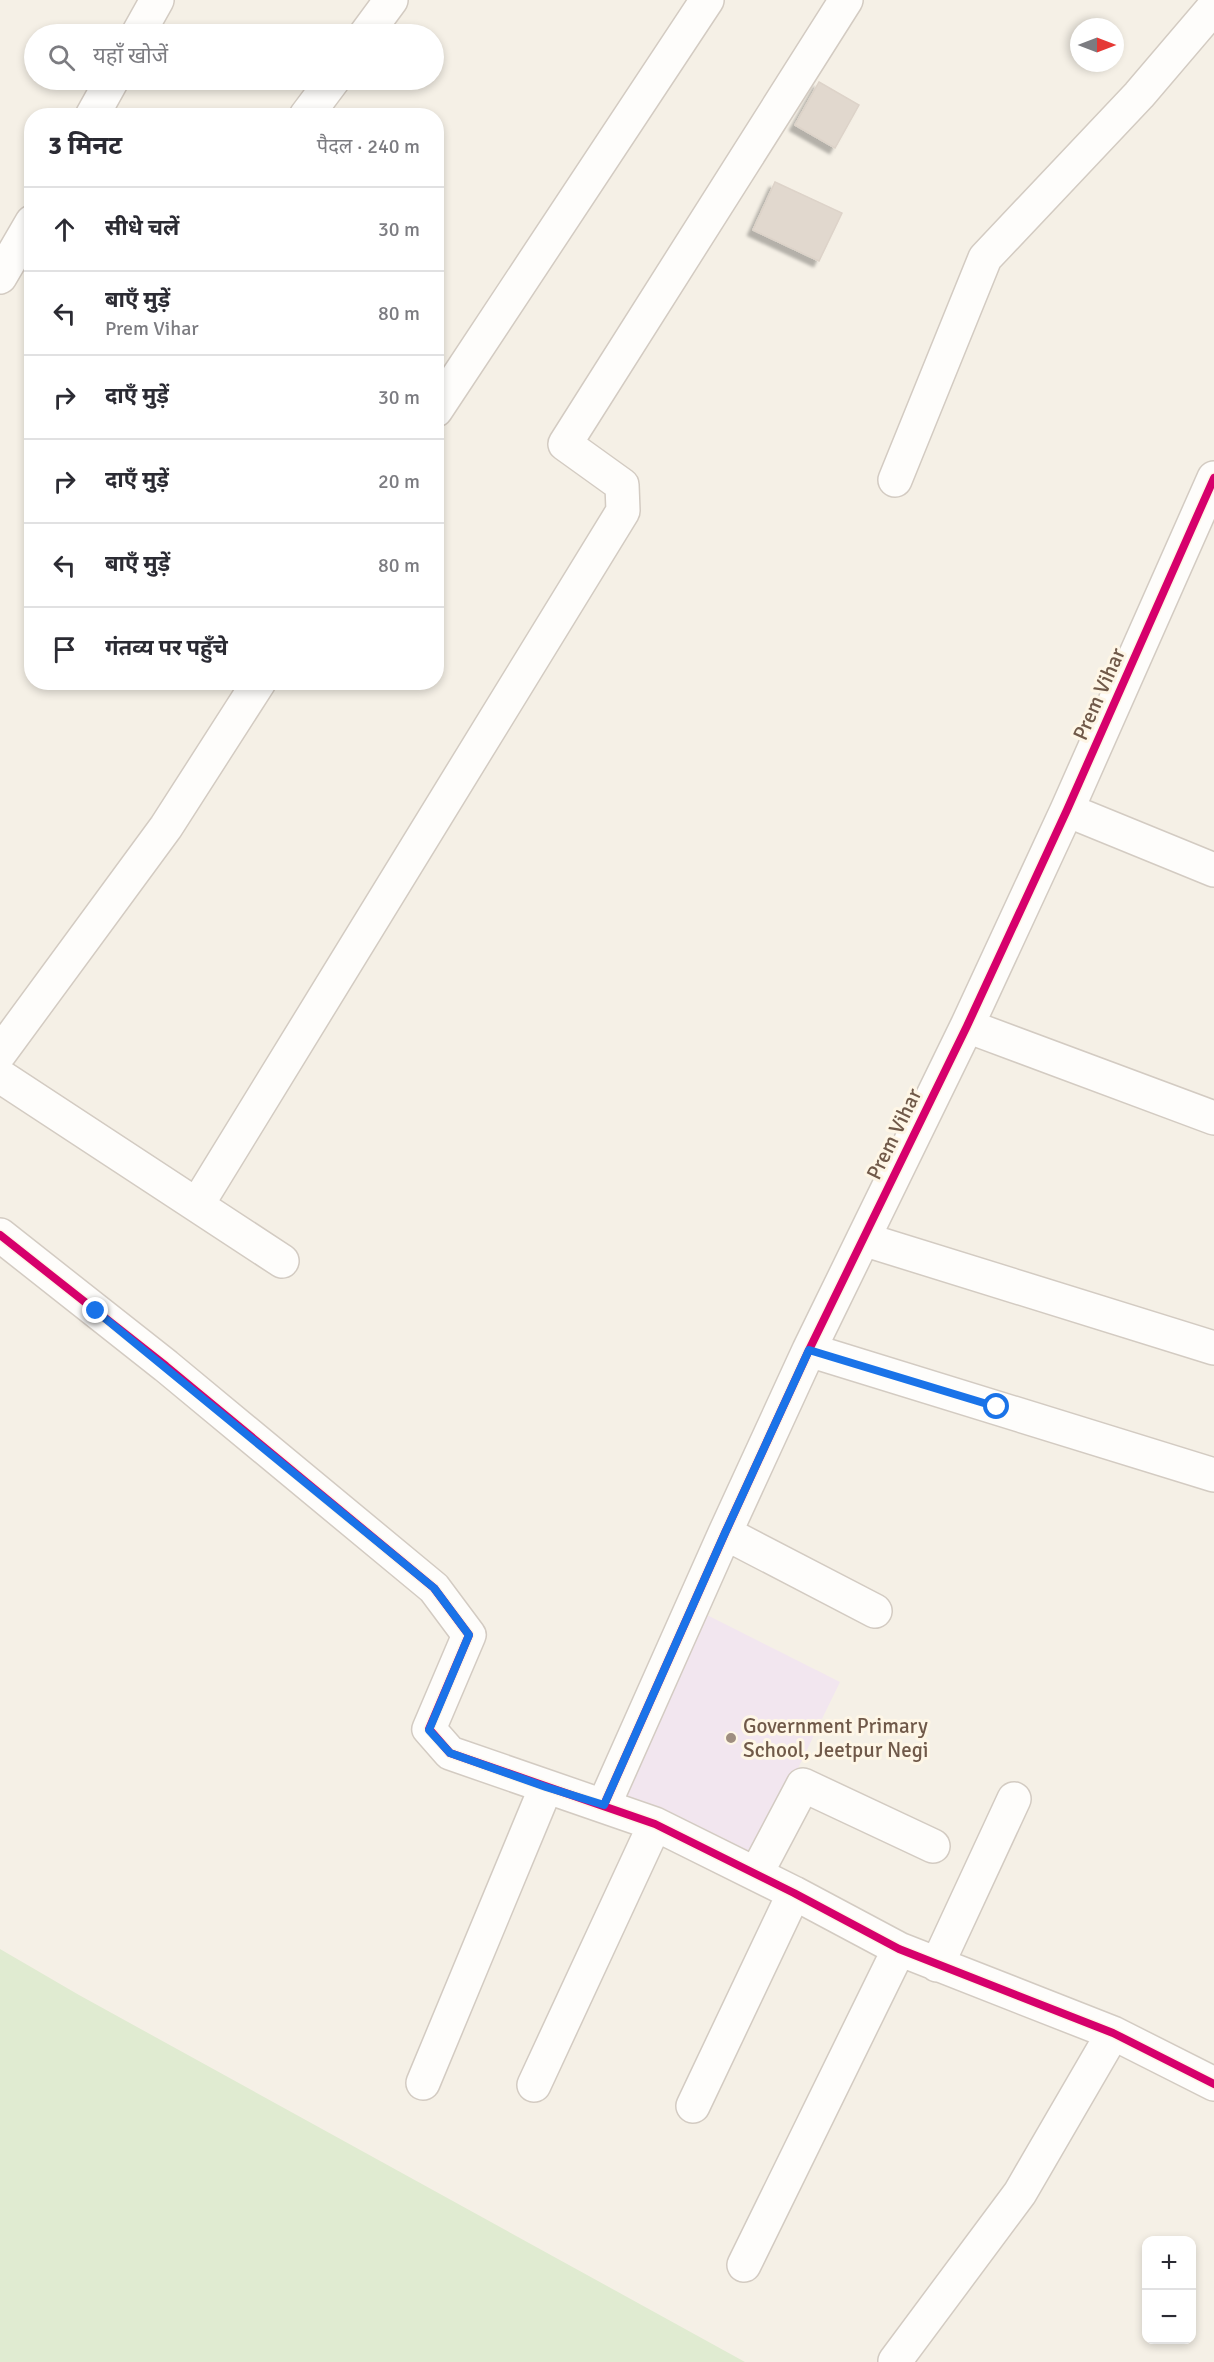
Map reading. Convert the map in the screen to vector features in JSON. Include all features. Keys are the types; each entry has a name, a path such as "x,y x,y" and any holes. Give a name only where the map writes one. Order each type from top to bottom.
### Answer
{"street":[{"path":"144,24 157,0"},
{"path":"373,24 391,0"},
{"path":"444,398 707,0"},
{"path":"197,1205 623,511 622,485 565,444 846,0"},
{"path":"895,480 985,258 1138,95 1214,7"},
{"path":"96,108 106,90"},
{"path":"312,108 326,90"},
{"path":"0,277 24,236"},
{"name":"Prem Vihar","path":"604,1805 809,1350 967,1026 1067,810 1214,478"},
{"path":"0,1053 166,827 254,690"},
{"path":"1067,810 1214,870"},
{"path":"967,1026 1214,1118"},
{"path":"0,1076 282,1261"},
{"path":"863,1239 1214,1348"},
{"path":"3,1244 166,1366 434,1588 469,1635 429,1730 450,1753 656,1824 899,1949 1113,2033 1213,2080"},
{"path":"809,1350 1214,1475"},
{"path":"725,1533 875,1611"},
{"path":"756,1874 802,1785 933,1846"},
{"path":"423,2084 546,1787"},
{"path":"937,1965 1014,1799"},
{"path":"534,2085 656,1824"},
{"path":"693,2106 794,1893"},
{"path":"744,2265 899,1949"},
{"path":"895,2361 1020,2193 1113,2033"}],"shaded area":[{"name":"Government Primary School, Jeetpur Negi","path":"701,1612 840,1682 752,1863 625,1794"}],"green space":[{"path":"0,1949 79,1995 745,2362 0,2362"}],"building":[{"path":"819,82 859,105 835,148 795,125"},
{"path":"775,182 842,213 819,261 753,230"}],"cycle path":[{"path":"604,1805 809,1350 967,1026 1067,810 1214,478"},
{"path":"0,1235 166,1366 434,1588 469,1635 429,1729 450,1753 655,1824 794,1893 899,1949 1113,2033 1214,2084"}],"place":[{"name":"Government Primary School, Jeetpur Negi","path":"731,1738"}],"route":[{"path":"96,1311 166,1366 434,1588 469,1635 429,1730 450,1753 604,1805 809,1350 997,1407"}]}
